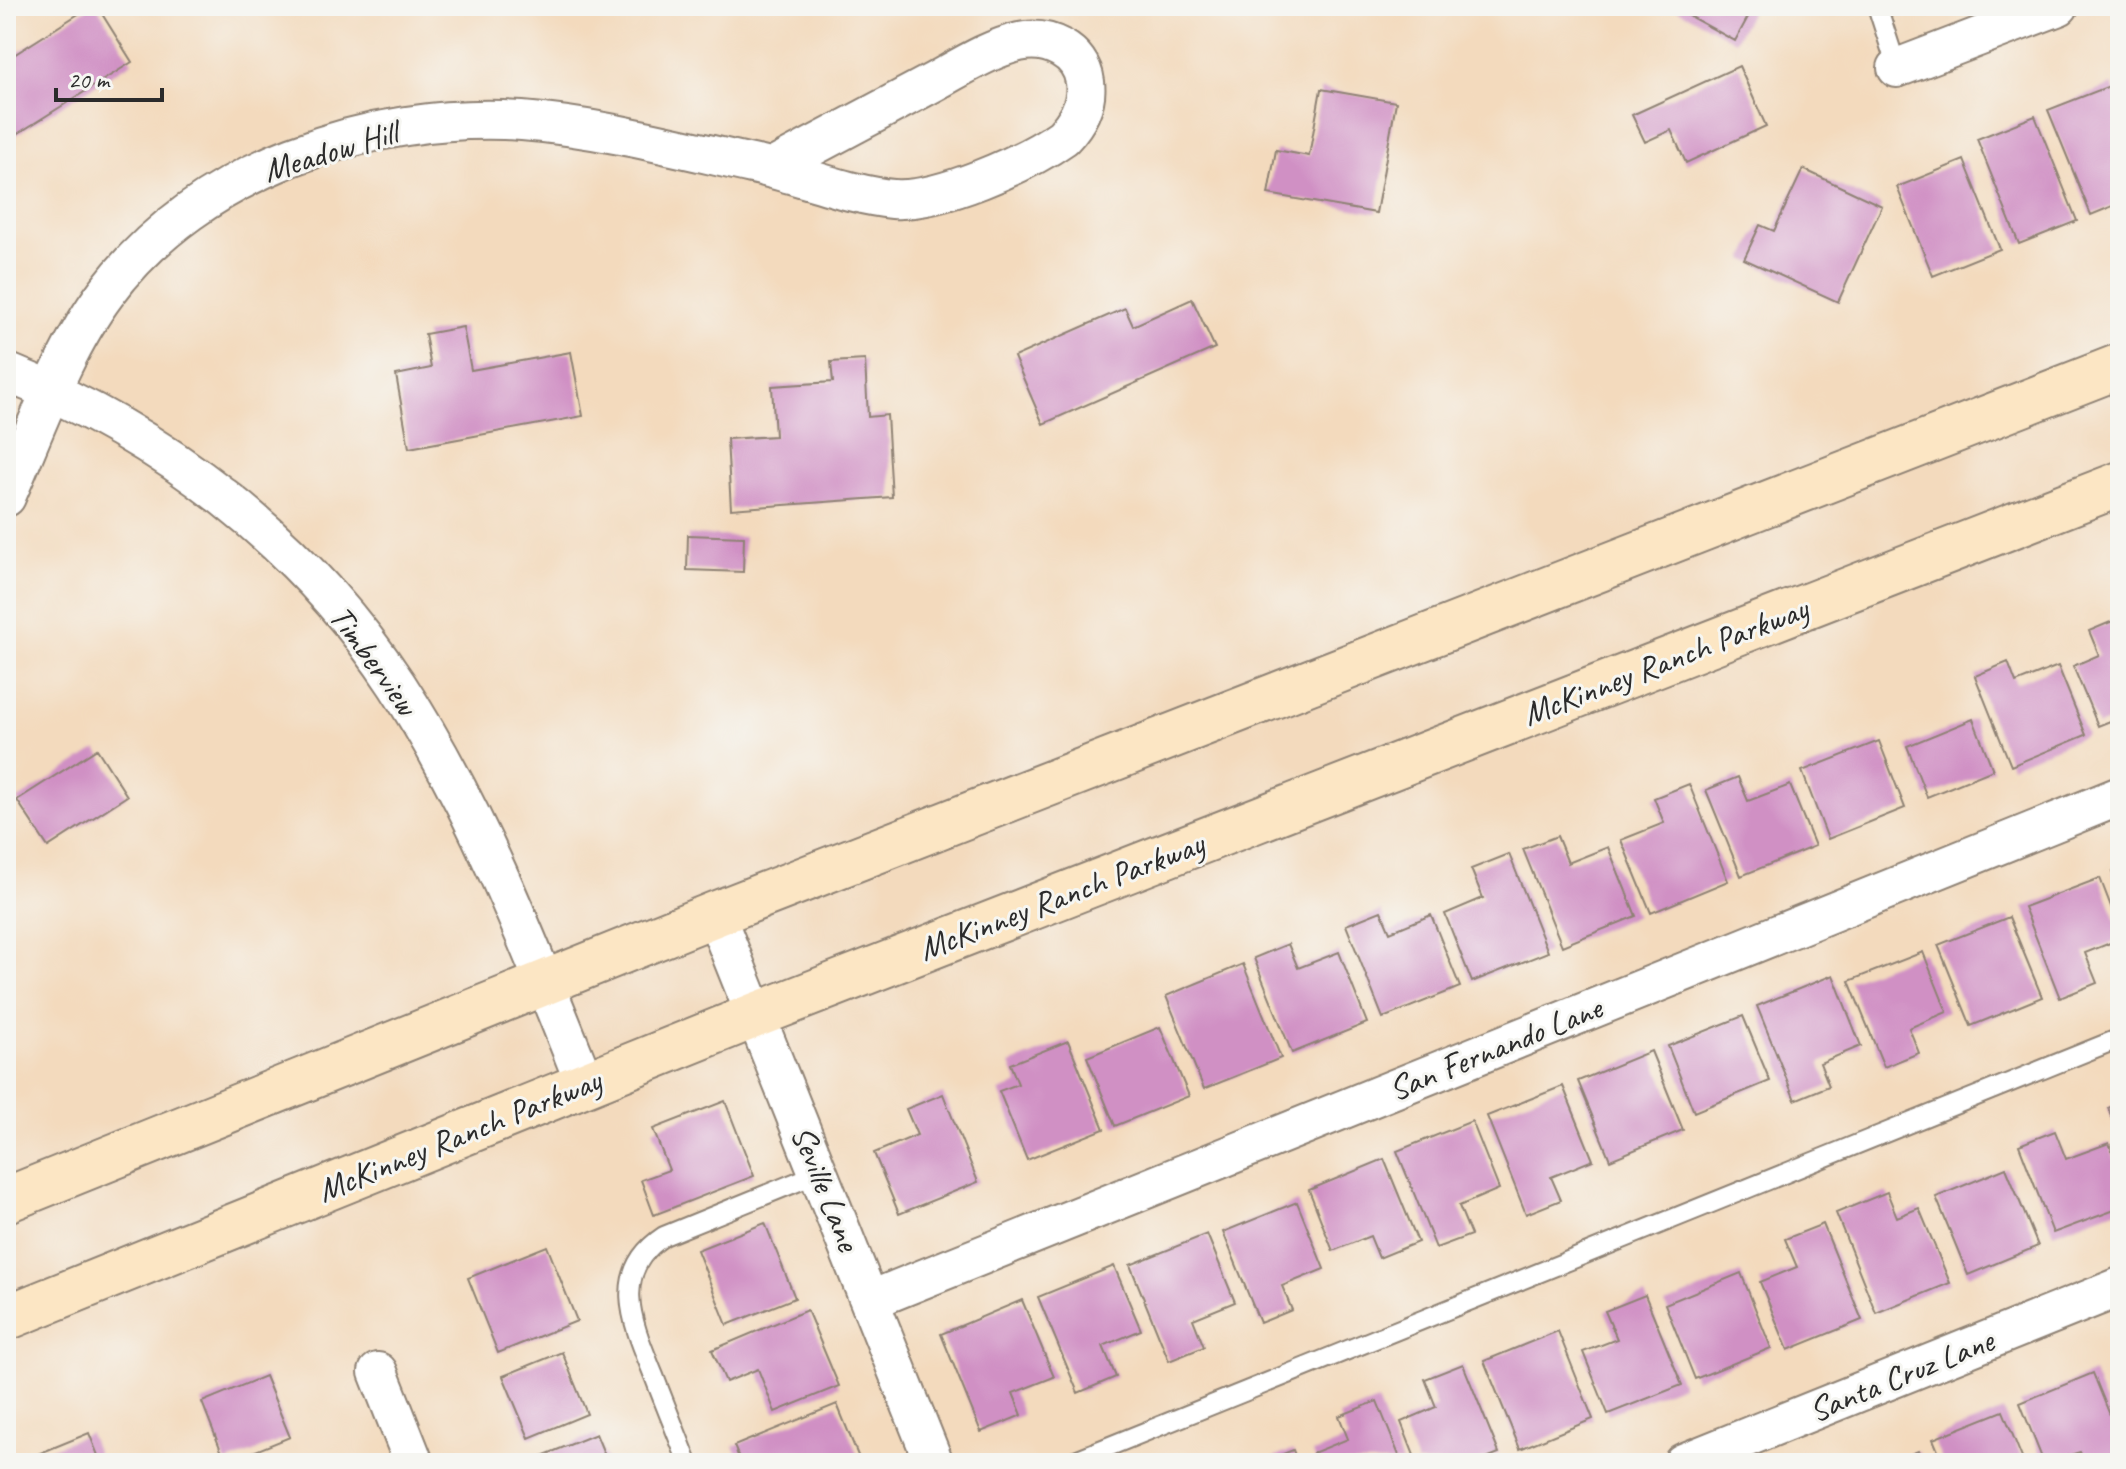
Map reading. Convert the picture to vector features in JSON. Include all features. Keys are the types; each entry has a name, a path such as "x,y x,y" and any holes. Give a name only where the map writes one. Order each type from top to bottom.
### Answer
{"main road":[{"path":"6,1200 715,914 2120,366"},
{"name":"McKinney Ranch Parkway","path":"6,1318 756,1015 2120,484"}],"street":[{"path":"1897,68 2059,6"},
{"name":"Meadow Hill","path":"6,497 52,391 106,292 167,231 237,182 319,147 414,125 449,121 522,121 601,131 772,168 892,199 951,190 1063,137 1073,126 1083,104 1084,76 1074,58 1059,46 1047,42 1020,42 980,57 772,168"},
{"name":"Timberview","path":"6,372 52,391 192,472 264,531 324,591 381,662 416,716 496,871 585,1084"},
{"name":"San Fernando Lane","path":"871,1300 2120,796"},
{"name":"Seville Lane","path":"715,914 934,1463"},
{"name":"Santa Cruz Lane","path":"1683,1463 2120,1287"},
{"path":"378,1372 414,1463"}],"lane":[{"path":"1877,6 1897,68"},
{"path":"1068,1463 2120,1038"},
{"path":"688,1463 636,1330 630,1292 636,1265 643,1252 664,1236 819,1173"}],"building":[{"path":"91,6 97,6 132,62 6,141 6,60"},
{"path":"1671,6 1754,6 1735,41"},
{"path":"1739,66 1766,126 1686,163 1671,130 1645,142 1632,115"},
{"path":"2112,85 2120,105 2120,203 2091,215 2048,110"},
{"path":"1321,89 1396,102 1376,213 1268,194 1276,150 1309,156"},
{"path":"2035,116 2077,221 2019,244 1977,139"},
{"path":"1964,160 2000,249 1933,276 1897,187"},
{"path":"1803,169 1882,206 1838,302 1744,259 1760,225 1774,231"},
{"path":"1192,299 1215,348 1043,424 1014,357 1125,308 1133,326"},
{"path":"463,327 471,370 571,352 583,416 409,448 396,375 431,368 425,334"},
{"path":"865,360 868,417 887,415 892,497 731,509 727,439 775,436 772,386 833,382 831,362"},
{"path":"688,535 744,537 743,572 687,570"},
{"path":"2120,618 2120,717 2098,726 2073,666 2099,655 2089,631"},
{"path":"2008,662 2016,683 2058,666 2086,735 2011,766 1975,676"},
{"path":"1973,719 1993,770 1927,797 1907,746"},
{"path":"1879,741 1905,808 1828,839 1802,771"},
{"path":"97,749 127,796 48,847 17,800"},
{"path":"1738,777 1748,801 1790,785 1815,846 1741,876 1706,790"},
{"path":"1689,784 1728,881 1651,913 1621,840 1664,823 1654,798"},
{"path":"1557,836 1568,863 1608,847 1636,916 1562,946 1523,849"},
{"path":"1509,854 1548,952 1472,982 1445,914 1483,898 1471,869"},
{"path":"2120,869 2120,890 2113,872"},
{"path":"2100,878 2120,930 2120,939 2085,953 2097,983 2060,998 2024,907"},
{"path":"1381,911 1390,932 1431,915 1460,987 1383,1018 1346,925"},
{"path":"2009,917 2042,997 1971,1026 1938,945"},
{"path":"1288,944 1298,968 1339,952 1367,1023 1292,1053 1254,958"},
{"path":"1923,952 1947,1012 1909,1028 1919,1053 1884,1067 1849,981"},
{"path":"1243,964 1281,1058 1204,1089 1166,996"},
{"path":"1833,975 1861,1046 1820,1063 1829,1086 1795,1100 1757,1006"},
{"path":"1743,1016 1770,1081 1694,1112 1668,1046"},
{"path":"1160,1027 1189,1096 1115,1126 1087,1057"},
{"path":"1068,1041 1104,1129 1027,1160 999,1091 1018,1084 1010,1064"},
{"path":"1651,1051 1683,1130 1610,1160 1578,1081"},
{"path":"1563,1086 1593,1160 1551,1177 1561,1200 1526,1214 1487,1116"},
{"path":"943,1094 978,1182 899,1214 874,1153 917,1135 906,1109"},
{"path":"725,1101 754,1176 654,1215 641,1180 669,1170 653,1129"},
{"path":"2120,1103 2120,1137 2108,1108"},
{"path":"1472,1121 1499,1189 1459,1206 1471,1235 1436,1248 1397,1151"},
{"path":"2055,1131 2066,1159 2109,1143 2120,1173 2120,1208 2053,1233 2019,1145"},
{"path":"1384,1159 1418,1242 1379,1258 1370,1236 1333,1251 1309,1190"},
{"path":"2006,1168 2038,1246 1968,1275 1936,1197"},
{"path":"1887,1192 1897,1217 1919,1208 1950,1283 1876,1313 1836,1213"},
{"path":"1297,1202 1324,1269 1282,1286 1292,1310 1260,1323 1223,1232"},
{"path":"765,1223 795,1298 727,1325 697,1250"},
{"path":"1823,1224 1862,1320 1788,1350 1760,1282 1797,1267 1785,1239"},
{"path":"1207,1234 1235,1302 1193,1319 1204,1347 1169,1361 1130,1265"},
{"path":"547,1246 577,1321 498,1353 468,1278"},
{"path":"1114,1266 1141,1330 1103,1346 1116,1377 1078,1393 1038,1297"},
{"path":"1741,1273 1771,1348 1695,1379 1665,1304"},
{"path":"1645,1295 1682,1385 1608,1414 1583,1352 1617,1339 1605,1311"},
{"path":"1022,1300 1054,1377 1013,1393 1022,1415 981,1432 941,1334"},
{"path":"807,1310 839,1386 775,1412 758,1369 726,1382 712,1350"},
{"path":"1558,1331 1593,1419 1520,1449 1484,1361"},
{"path":"562,1352 587,1414 529,1438 503,1376"},
{"path":"1463,1364 1499,1453 1474,1463 1417,1463 1401,1422 1436,1407 1425,1379"},
{"path":"2120,1366 2120,1395 2110,1370"},
{"path":"2093,1373 2120,1440 2120,1463 2085,1463 2080,1452 2044,1463 2020,1403"},
{"path":"265,1376 290,1437 226,1463 202,1402"},
{"path":"1377,1401 1402,1463 1317,1463 1313,1453 1348,1439 1339,1416"},
{"path":"837,1404 861,1463 741,1463 734,1446"},
{"path":"2003,1411 2024,1463 1943,1463 1933,1439"},
{"path":"89,1433 101,1463 16,1463"},
{"path":"596,1434 608,1463 525,1463"},
{"path":"1293,1450 1298,1463 1260,1463"},
{"path":"1918,1451 1923,1463 1889,1463"}]}
